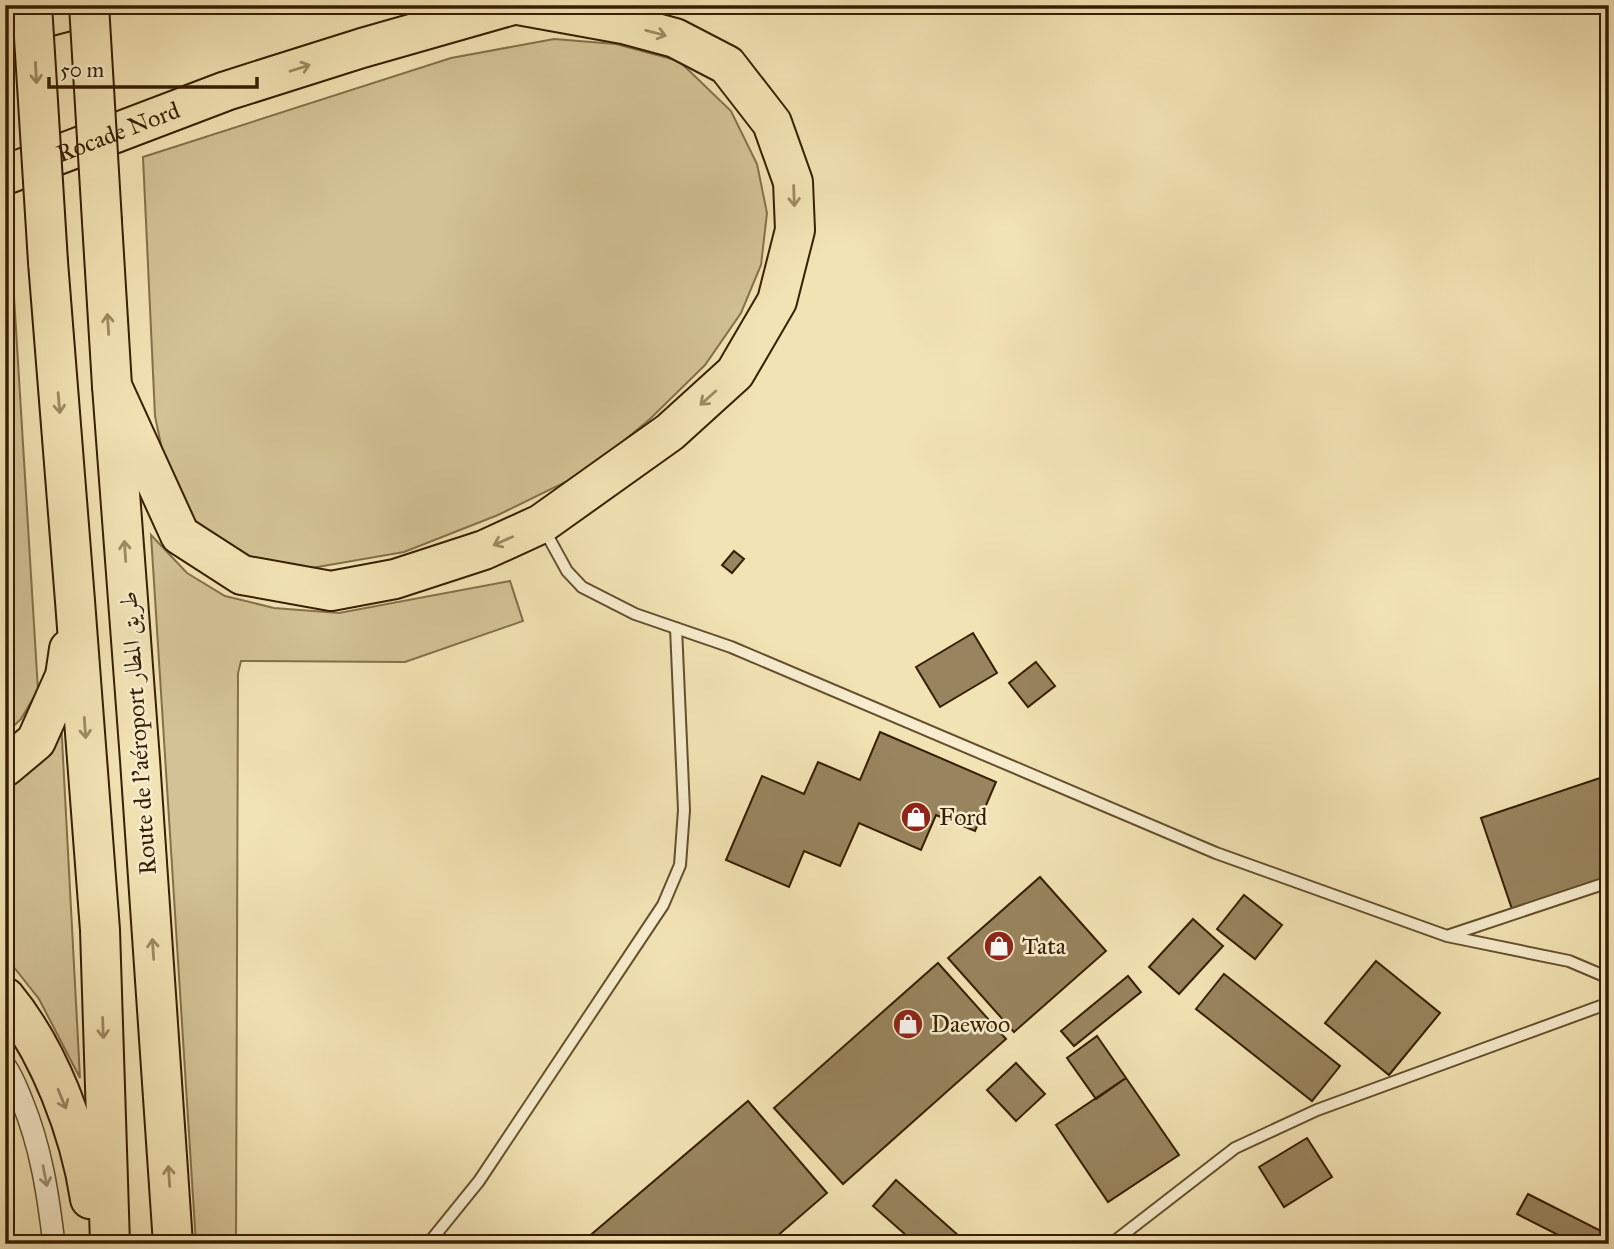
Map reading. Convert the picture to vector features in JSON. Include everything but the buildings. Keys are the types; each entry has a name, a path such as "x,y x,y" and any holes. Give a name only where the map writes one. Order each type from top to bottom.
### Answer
{"highway":[{"path":"32,5 48,262 100,930 110,1244"},
{"path":"5,28 91,5"},
{"name":"Route de l'aéroport طريق المطار","path":"91,5 112,386 173,1244"},
{"path":"112,386 180,535 243,575 331,591 395,579 484,550 541,524 670,432 735,373 778,301 794,230 793,182 772,123 727,65 675,38 623,24 515,5"},
{"name":"Rocade Nord","path":"5,175 226,91 362,48 515,5"},
{"path":"5,767 36,741 65,676 75,601"},
{"path":"5,997 30,1032 47,1063 78,1140 87,1177 97,1244"}],"street":[{"path":"5,1066 24,1106 40,1153 54,1244"}],"lane":[{"path":"541,524 567,571 582,587 635,614 731,647 1216,853 1447,936 1569,961 1609,978"},
{"path":"428,1244 479,1181 663,905 680,865 684,810 676,628"},
{"path":"1447,936 1609,882"},
{"path":"1111,1244 1236,1148 1317,1110 1609,1003"}],"shaded area":[{"path":"554,39 616,44 679,61 731,111 757,164 767,213 761,265 741,313 705,365 650,419 586,472 498,515 404,552 306,569 241,555 189,516 165,464 155,416 143,157 451,58"},
{"path":"8,198 38,690 21,719 5,734 5,199"},
{"path":"151,535 187,573 225,596 274,608 339,613 510,581 523,621 405,662 241,661 238,673 236,1244 196,1244"},
{"path":"61,720 80,1078 39,999 5,956 5,780"}],"place":[{"name":"Ford","path":"916,817"},
{"name":"Tata","path":"999,946"},
{"name":"Daewoo","path":"908,1024"}]}
